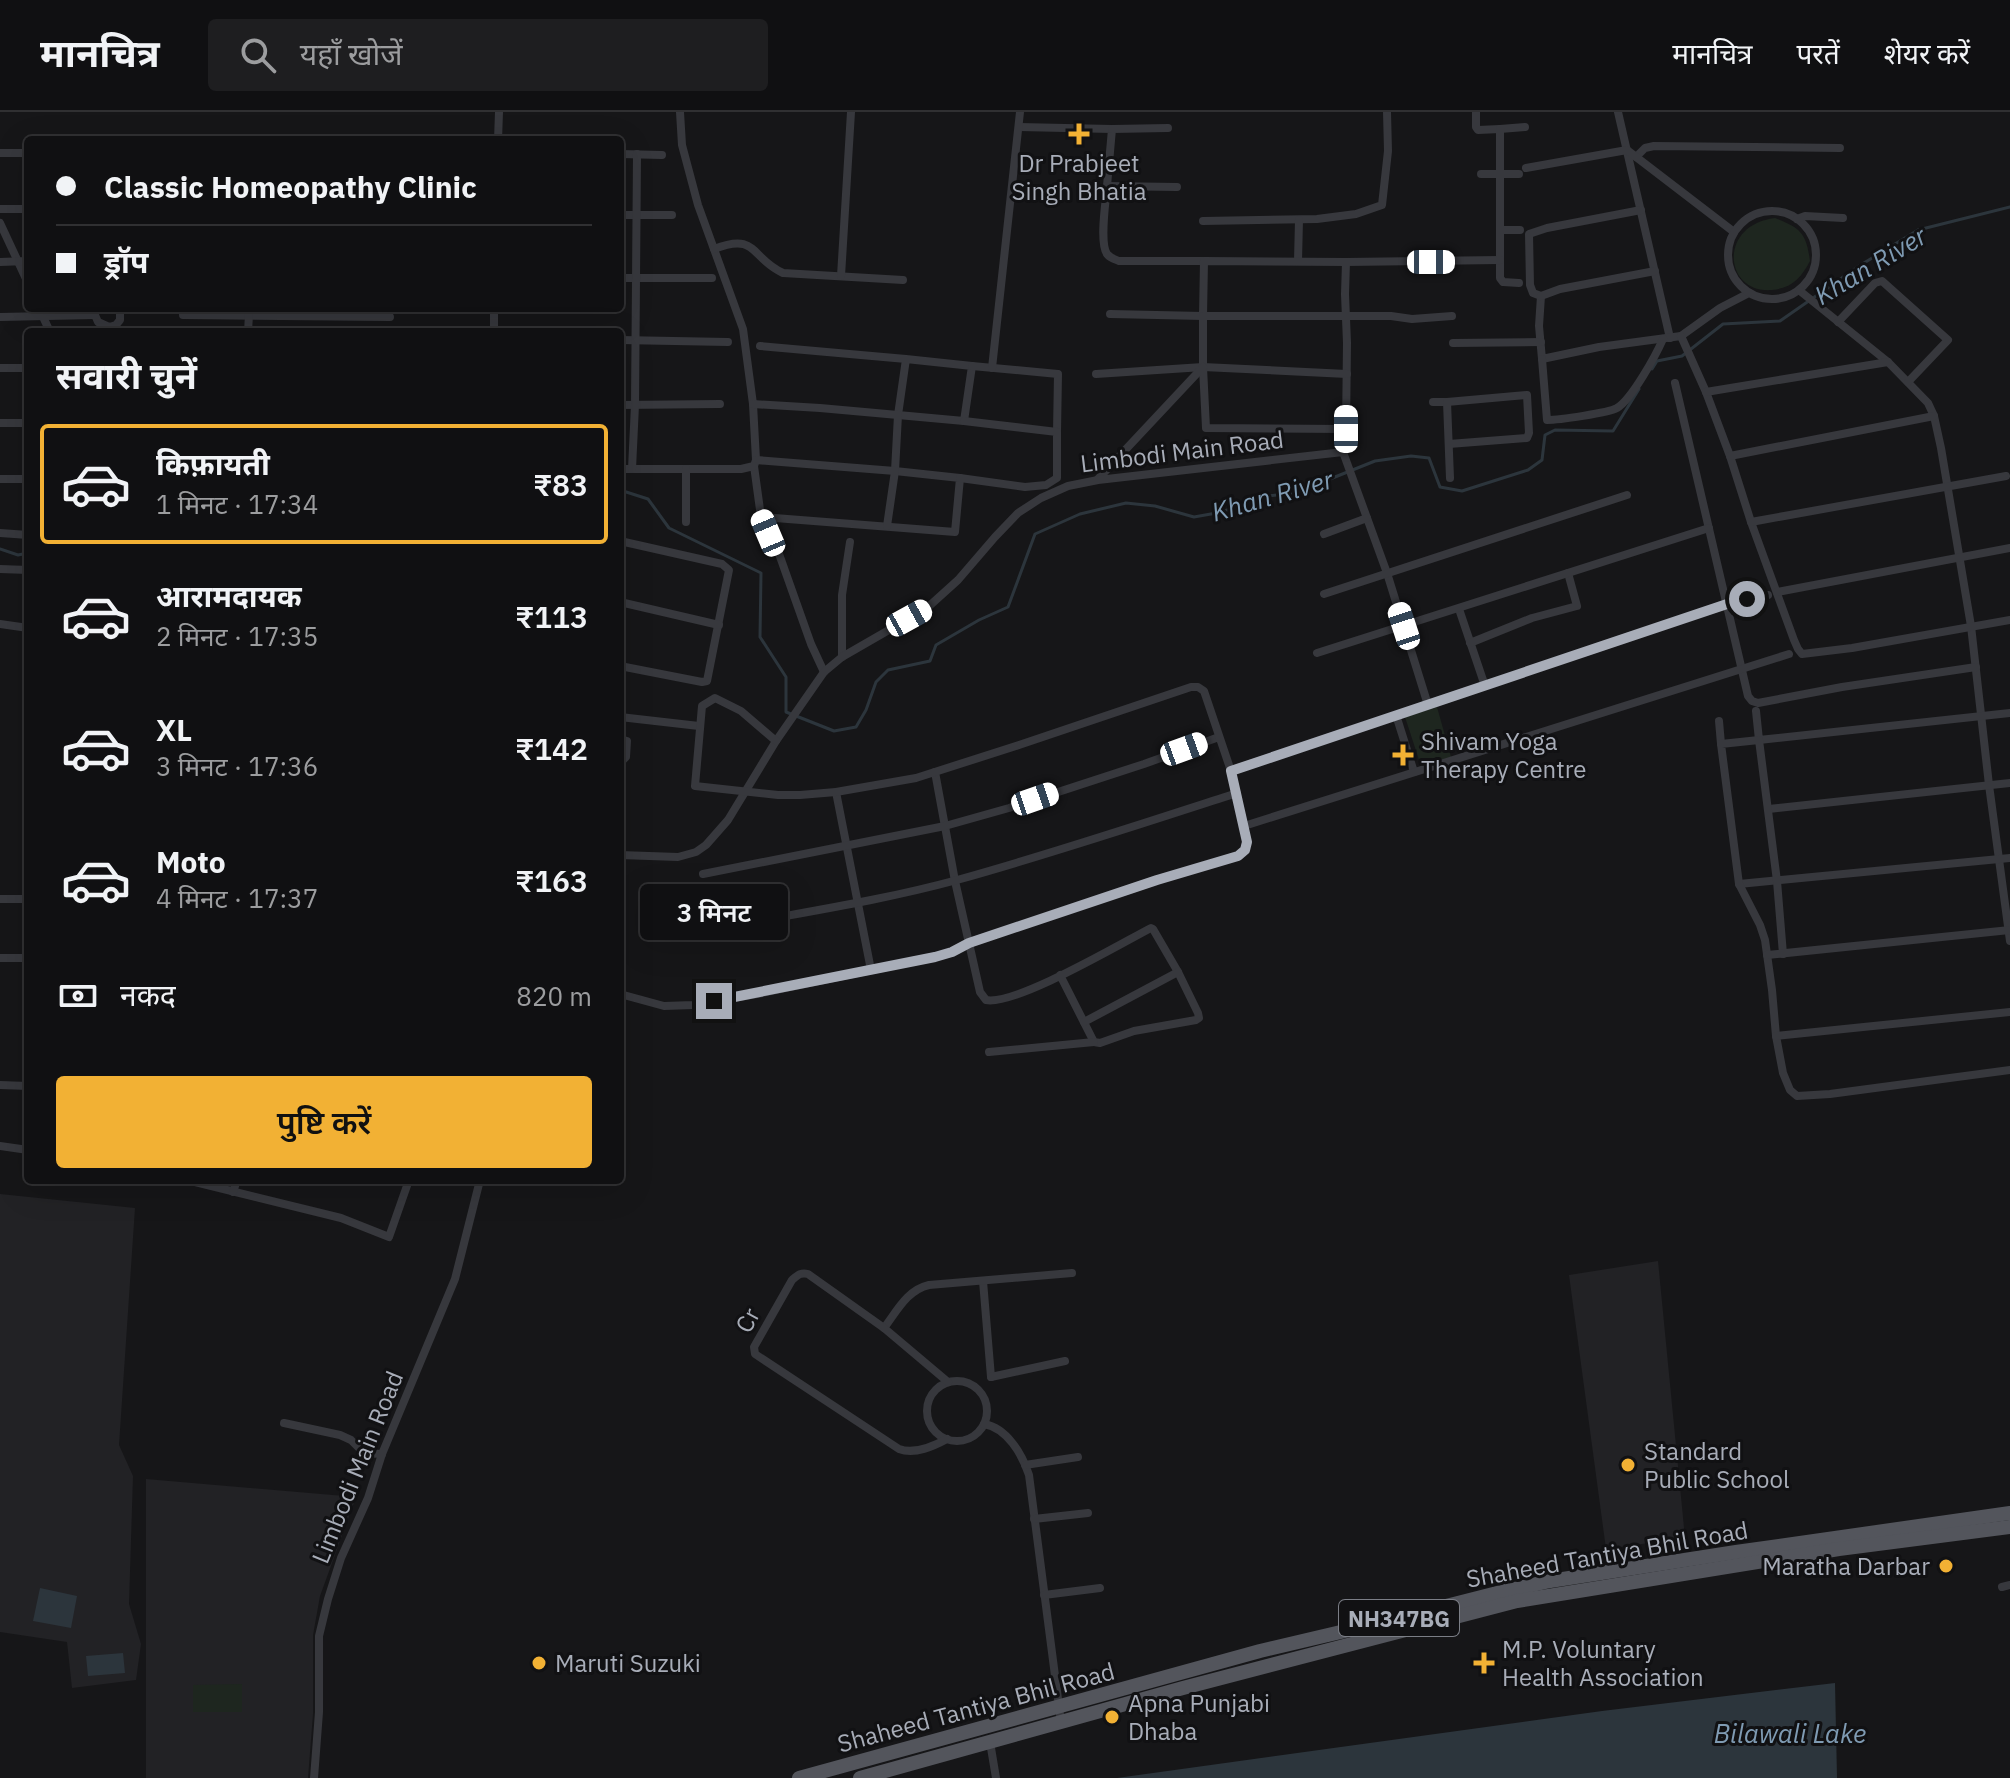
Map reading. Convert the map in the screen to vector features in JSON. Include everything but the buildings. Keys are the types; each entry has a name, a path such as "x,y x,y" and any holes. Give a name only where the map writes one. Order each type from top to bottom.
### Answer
{"main road":[{"name":"Shaheed Tantiya Bhil Road","path":"860,1778 990,1742 1060,1715 1260,1651 1550,1581 2010,1513"},
{"name":"Shaheed Tantiya Bhil Road","path":"799,1778 1183,1688 1517,1601 1839,1549 2010,1527"}],"street":[{"path":"498,136 499,112"},
{"path":"680,112 682,145 698,205 743,329 753,404 750,466 761,517 778,551 824,672"},
{"path":"841,276 851,112"},
{"path":"992,368 1020,112"},
{"path":"1203,221 1299,220 1356,214 1382,205 1388,151 1387,112"},
{"path":"1476,112 1478,130 1525,127"},
{"path":"1541,296 1539,311 1546,417 1550,420 1619,407 1667,338 1655,271 1618,112"},
{"path":"1019,127 1168,128"},
{"path":"1112,129 1104,242 1108,256 1119,261 1500,260"},
{"path":"1500,129 1501,281 1519,283"},
{"path":"1636,157 1645,148 1654,146 1840,148"},
{"path":"1481,174 1523,171 1627,150 1734,232"},
{"path":"0,153 24,153"},
{"path":"624,154 662,155"},
{"path":"632,469 637,154"},
{"path":"1107,186 1177,187"},
{"path":"0,209 24,209"},
{"path":"1641,210 1529,234 1530,285 1533,293 1541,296 1560,289 1655,271"},
{"path":"1765,211 1780,211 1806,227 1814,240 1816,256 1804,294 1772,300 1749,293 1737,283 1727,254 1734,232 1750,216 1765,211"},
{"path":"624,215 672,215"},
{"path":"1797,219 1805,216 1843,218"},
{"path":"1298,261 1299,220"},
{"path":"0,223 23,261 0,262"},
{"path":"1500,230 1520,230"},
{"path":"714,249 735,242 744,243 783,273 903,280"},
{"path":"1204,261 1206,428 1346,429"},
{"path":"1346,262 1347,374 1343,452 1387,573 1428,705"},
{"path":"624,278 712,278"},
{"path":"1838,322 1875,283 1882,281 1948,340 1908,382"},
{"path":"1542,359 1599,347 1681,336 1720,308 1749,293"},
{"path":"1804,294 1888,362 1928,403 1934,416 1971,626 2010,941"},
{"path":"41,312 48,328"},
{"path":"0,317 44,318 96,312 101,325 112,327 120,320 120,312"},
{"path":"248,328 249,314"},
{"path":"1110,314 1391,316 1412,319 1452,316"},
{"path":"183,315 390,317"},
{"path":"1681,336 1730,456 1772,594 1802,654 2010,620"},
{"path":"624,340 728,342"},
{"path":"1453,343 1541,342"},
{"path":"624,469 750,466 895,471 1025,487 1046,485 1057,478 1058,374 760,346"},
{"path":"887,526 906,359"},
{"path":"1706,392 1888,362"},
{"path":"964,421 972,366"},
{"path":"1098,480 1203,367"},
{"path":"1096,374 1203,367 1347,374"},
{"path":"0,368 24,368"},
{"path":"1675,383 1748,696 1752,701 1758,703 1976,667"},
{"path":"1433,402 1545,394"},
{"path":"1449,444 1527,438 1527,395"},
{"path":"1447,402 1450,478"},
{"path":"624,405 720,404"},
{"path":"753,404 964,421 1057,432"},
{"path":"1730,456 1934,416"},
{"path":"0,423 24,423"},
{"name":"Limbodi Main Road","path":"624,855 678,857 696,852 706,845 728,820 776,741 824,672 842,657 927,608 958,580 1018,513 1041,498 1068,486 1098,480 1343,452"},
{"path":"686,469 686,522"},
{"path":"1751,522 2006,476"},
{"path":"761,517 955,532 960,478"},
{"path":"0,479 24,479"},
{"path":"1324,594 1627,495"},
{"path":"1324,534 1367,518"},
{"path":"1317,653 1709,528"},
{"path":"0,533 24,537"},
{"path":"624,542 722,564 729,570 707,681 624,667"},
{"path":"842,657 842,595 850,542"},
{"path":"1231,771 1727,604 2010,548"},
{"path":"0,569 24,570"},
{"path":"1470,643 1532,618 1577,606 1568,573"},
{"path":"624,603 719,625"},
{"path":"1459,609 1485,686"},
{"path":"0,624 24,627"},
{"path":"1244,826 1789,654"},
{"path":"624,995 664,1006 693,1005 935,957 1157,880 1238,856 1245,850 1247,842 1231,771 1204,691 1198,687 916,778 836,792 789,795 695,786 702,706 715,698 741,711 776,741"},
{"path":"1756,711 1783,954"},
{"path":"1721,744 2010,713"},
{"path":"1396,715 1414,772"},
{"path":"624,717 699,726"},
{"path":"1719,721 1739,884 1760,925 1767,955 1776,1036 1783,1073 1790,1090 1797,1096 1830,1094 2010,1070"},
{"path":"703,874 945,826 1009,808 1219,737"},
{"path":"624,740 627,741 624,759"},
{"path":"935,772 955,881 980,992 986,1000 995,1002 1006,999 1151,928 1178,972 1199,1018 1134,1031 1100,1043 989,1052"},
{"path":"1769,809 2010,783"},
{"path":"836,792 871,970"},
{"path":"676,937 955,881 1237,793"},
{"path":"1739,884 2010,858"},
{"path":"0,899 24,899"},
{"path":"1767,955 2009,930"},
{"path":"0,958 24,958"},
{"path":"1084,1022 1178,972"},
{"path":"1060,975 1094,1042"},
{"path":"1776,1036 2010,1012"},
{"path":"0,1085 24,1086"},
{"path":"0,1146 24,1149"},
{"path":"202,1184 341,1218 389,1237 405,1184"},
{"path":"233,1192 236,1184"},
{"name":"Limbodi Main Road","path":"314,1778 319,1712 319,1636 328,1599 382,1454 455,1279 479,1184"},
{"name":"Cr","path":"947,1439 908,1452 899,1449 754,1351 792,1280 803,1273 884,1328 948,1382"},
{"path":"884,1328 918,1288 1072,1273"},
{"path":"979,1390 991,1377 983,1281"},
{"path":"991,1377 1065,1361"},
{"path":"948,1382 968,1382 979,1390 986,1403 984,1424 975,1435 954,1440 936,1432 928,1414 929,1400 937,1389 948,1382"},
{"path":"284,1423 340,1435 351,1440 364,1453 382,1454"},
{"path":"984,1424 1001,1431 1029,1475 1060,1715"},
{"path":"1025,1465 1078,1457"},
{"path":"1034,1519 1088,1513"},
{"path":"1044,1595 1100,1588"},
{"path":"990,1742 996,1778"}],"shaded area":[{"path":"1775,218 1801,233 1810,261 1790,284 1772,290 1756,288 1744,281 1737,271 1734,258 1736,245 1743,233 1756,223"},
{"path":"1437,707 1451,757 1421,766 1405,717"},
{"path":"0,1194 135,1208 119,1445 133,1476 129,1604 141,1644 136,1680 72,1688 67,1642 0,1632"},
{"path":"1658,1261 1685,1538 1606,1549 1569,1275"},
{"path":"146,1479 356,1497 320,1596 313,1635 313,1714 308,1778 146,1778"},
{"path":"242,1684 242,1712 193,1712 193,1685"}],"water":[{"path":"40,1588 77,1596 71,1628 33,1621"},
{"path":"123,1653 125,1673 88,1676 86,1656"},
{"name":"Bilawali Lake","path":"1835,1683 1837,1778 1117,1778 1602,1711"}],"waterway":[{"name":"Khan River","path":"1652,369 1657,361 1682,356 1723,324 1780,321 1859,266 1918,230 2010,207"},
{"name":"Khan River","path":"624,491 648,499 669,528 761,573 760,637 786,677 786,712 834,731 856,727 876,682 888,670 930,661 936,645 1008,607 1035,534 1080,514 1126,503 1155,506 1194,517 1222,512 1260,497 1295,493 1375,461 1411,456 1429,458 1440,487 1462,491 1528,470 1542,460 1545,435 1555,430 1613,431 1639,389"},
{"name":"Khan River","path":"0,549 24,554"}],"place":[{"name":"Dr Prabjeet Singh Bhatia","path":"1079,134"},
{"name":"Shivam Yoga Therapy Centre","path":"1403,755"},
{"name":"Standard Public School","path":"1628,1465"},
{"name":"Maratha Darbar","path":"1946,1566"},
{"name":"Maruti Suzuki","path":"539,1663"},
{"name":"M.P. Voluntary Health Association","path":"1484,1663"},
{"name":"Apna Punjabi Dhaba","path":"1112,1717"}],"route":[{"path":"714,1001 935,957 1157,880 1238,856 1245,850 1247,842 1231,771 1747,599"}]}
